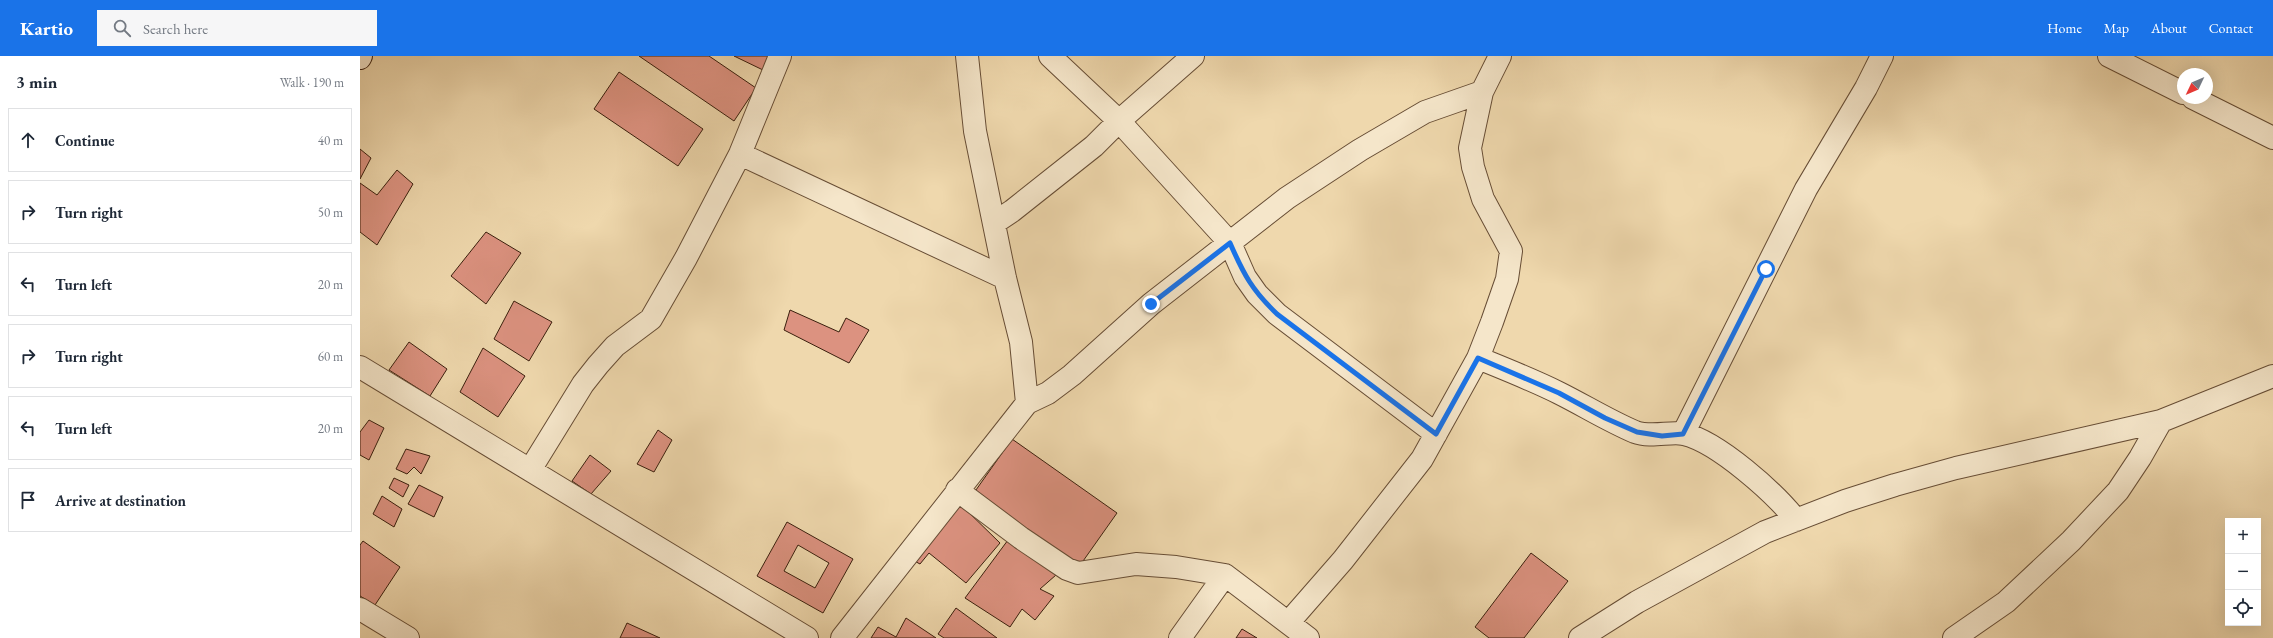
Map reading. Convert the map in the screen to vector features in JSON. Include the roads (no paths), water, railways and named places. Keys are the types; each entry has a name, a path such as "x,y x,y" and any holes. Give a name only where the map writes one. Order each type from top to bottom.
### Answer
{"street":[{"path":"530,470 552,438 583,384 598,364 615,346 652,319 686,258 740,154 780,56"},
{"path":"967,56 975,131 1005,278 1021,342 1027,402"},
{"path":"1050,56 1119,121 1230,243 1245,277 1257,294 1277,314 1436,434"},
{"path":"994,223 1012,211 1094,146 1119,121 1193,56"},
{"path":"1288,623 1343,560 1422,460 1478,358 1508,279 1511,251 1483,199 1472,167 1470,148 1482,92 1500,56"},
{"path":"1683,434 1806,189 1866,88 1882,56"},
{"path":"2109,56 2177,90"},
{"path":"842,638 1027,402 1048,393 1072,375 1151,304 1287,198 1360,150 1425,112 1482,92"},
{"path":"2205,104 2273,138"},
{"path":"740,154 1005,278"},
{"path":"1478,358 1559,393 1605,418 1637,432 1662,436 1683,434 1709,446 1732,461 1784,504 1796,520"},
{"path":"360,367 807,638"},
{"path":"1580,638 1644,598 1765,532 1796,520 1895,485 1956,468 2161,421 2273,376"},
{"path":"1954,638 2006,602 2071,541 2118,491 2140,458 2161,421"},
{"path":"957,490 1021,538 1067,569 1078,573 1136,564 1176,567 1225,575 1308,638"},
{"path":"1180,638 1225,575"},
{"path":"360,609 408,638"}]}
